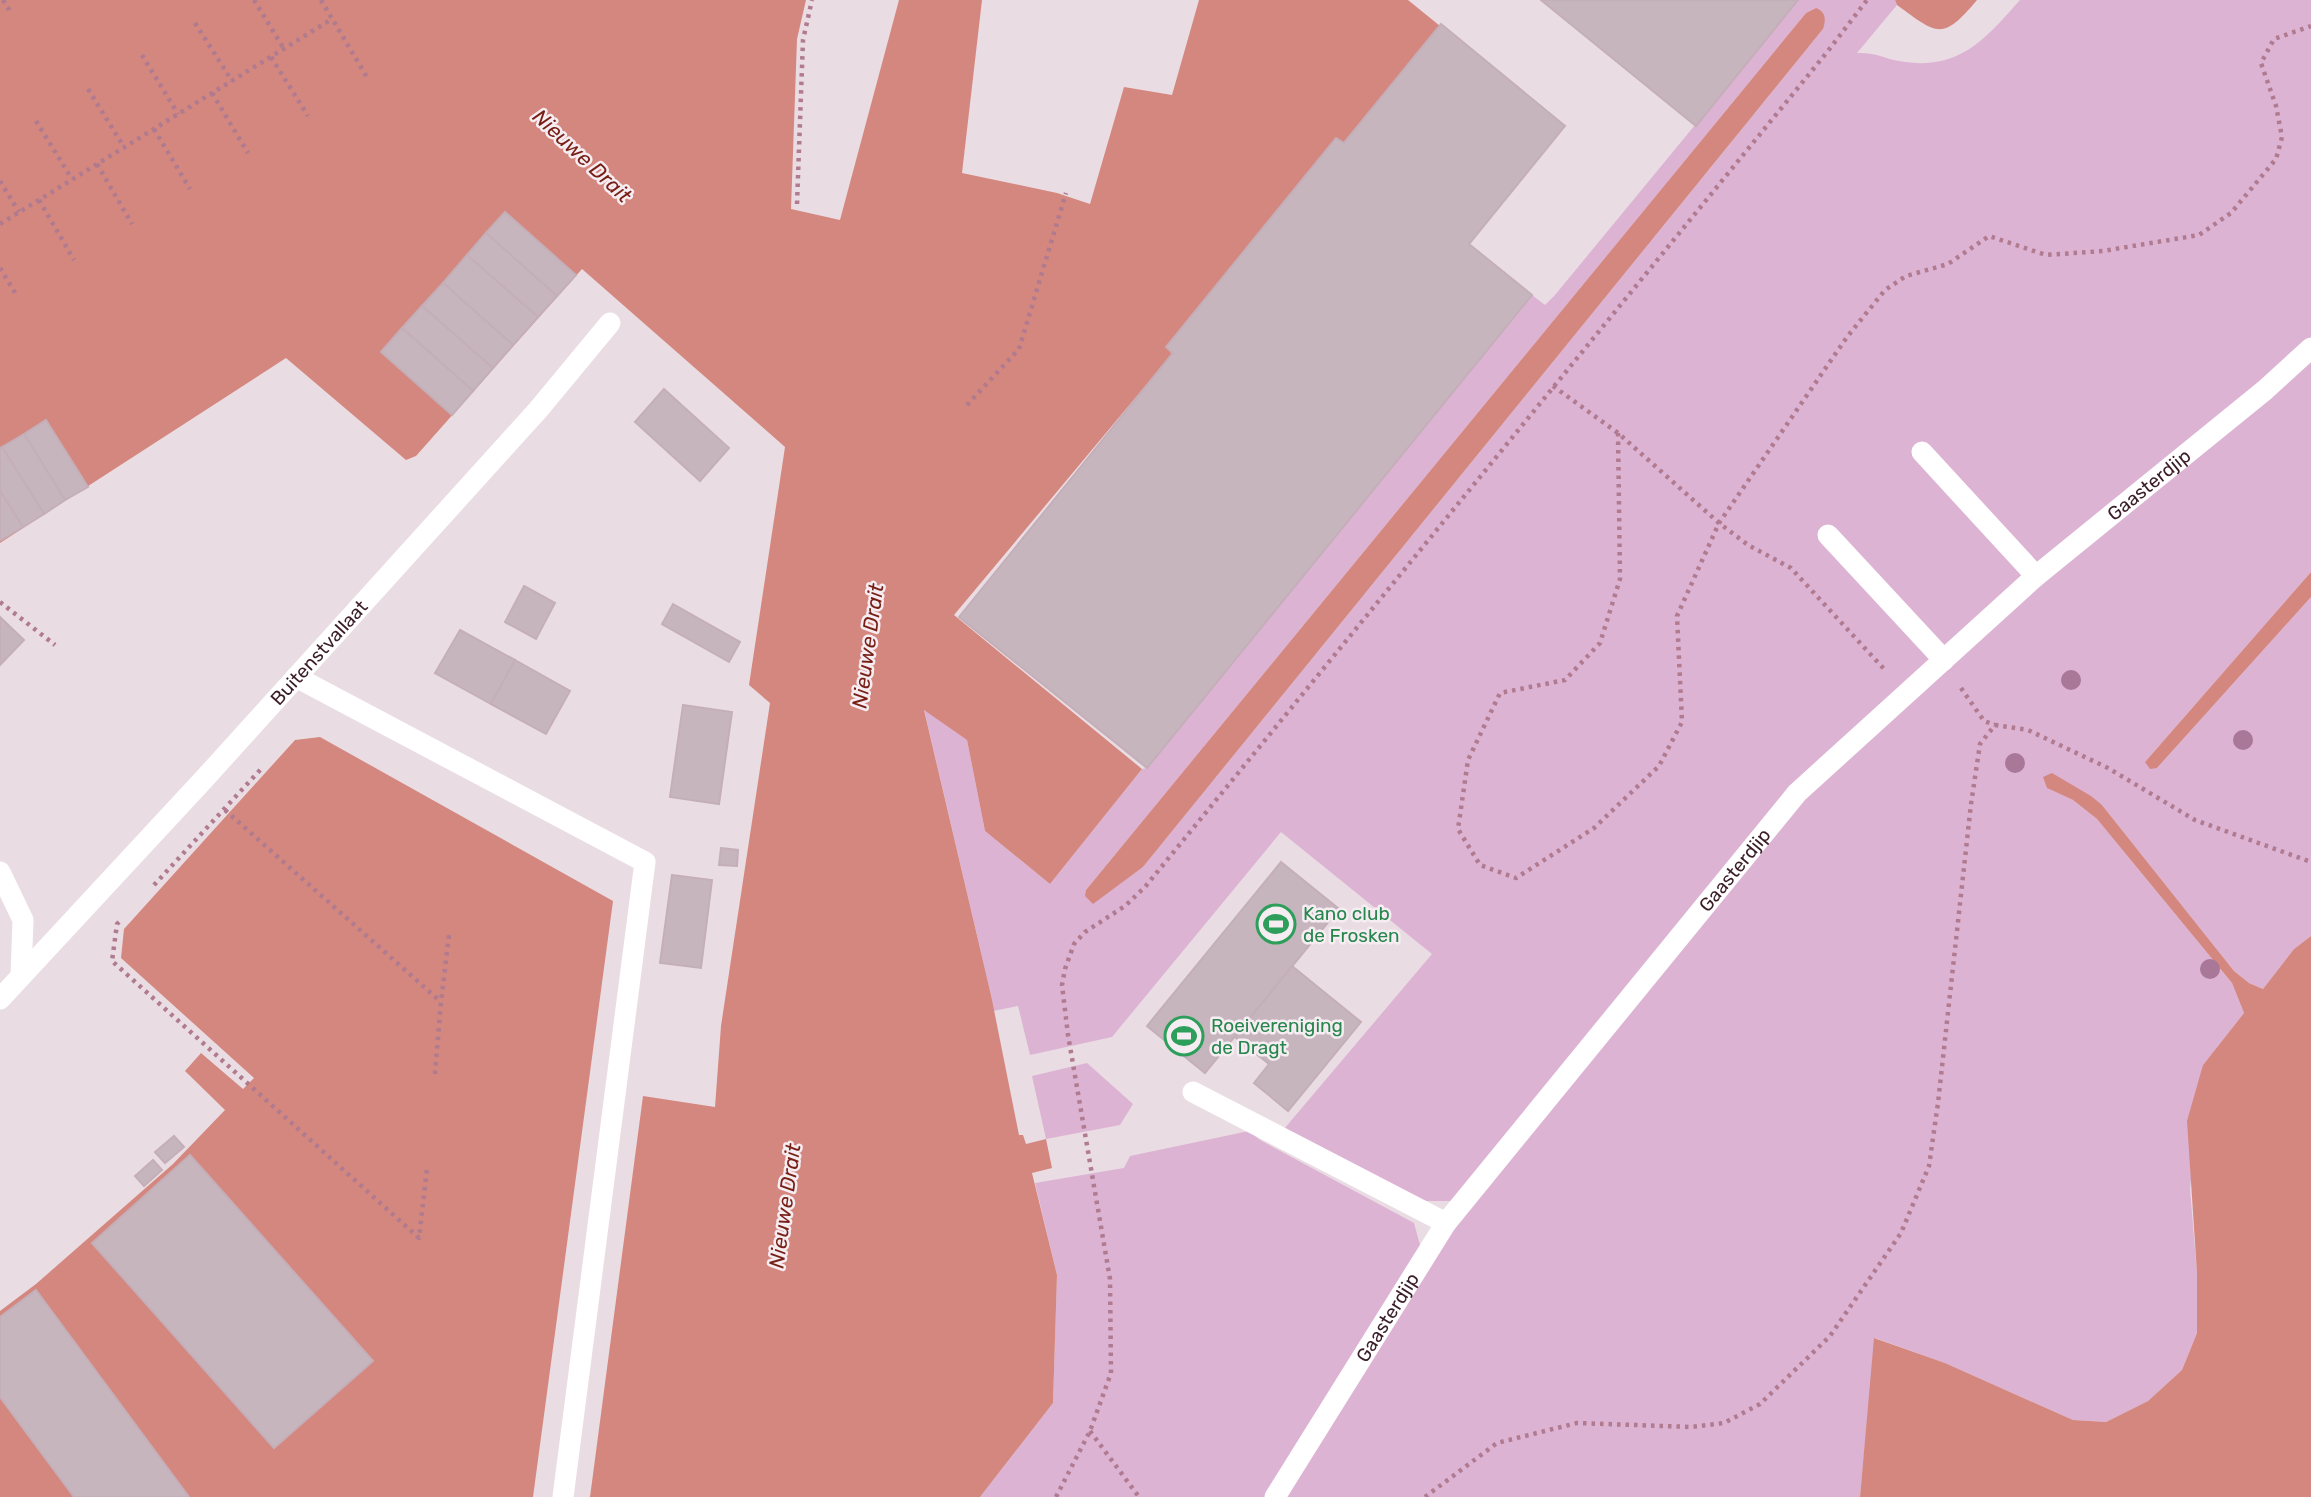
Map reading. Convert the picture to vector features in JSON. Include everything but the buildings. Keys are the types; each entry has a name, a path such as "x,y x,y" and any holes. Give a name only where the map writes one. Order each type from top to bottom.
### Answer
{"street":[{"name":"Buitenstvallaat","path":"0,999 538,410 610,323"},
{"name":"Gaasterdjip","path":"1275,1497 1446,1223 1797,793 2036,576 2265,390 2311,348"},
{"path":"1922,452 2036,576"},
{"path":"1828,535 1941,663"},
{"path":"296,677 645,862 564,1497"},
{"path":"0,872 23,920 20,976"},
{"path":"1194,1092 1446,1223"}],"path":[{"path":"3,0 10,10"},
{"path":"254,0 284,49"},
{"path":"321,0 368,79"},
{"path":"797,204 803,40 812,0"},
{"path":"1056,1497 1090,1431 1111,1373 1110,1279 1062,985 1074,944 1085,932 1125,906 1144,887 1867,0"},
{"path":"0,224 332,19"},
{"path":"195,23 232,81"},
{"path":"1618,433 1620,579 1600,642 1565,680 1500,693 1468,760 1458,829 1480,865 1516,878 1594,828 1660,766 1682,722 1677,617 1719,523 1847,337 1885,290 1906,276 1948,264 1989,236 2046,254 2103,251 2199,235 2231,213 2276,159 2282,137 2276,106 2261,63 2274,39 2311,26"},
{"path":"142,55 178,114"},
{"path":"271,57 308,116"},
{"path":"88,89 124,147"},
{"path":"212,93 248,153"},
{"path":"36,121 72,179"},
{"path":"154,129 190,189"},
{"path":"96,164 132,224"},
{"path":"0,181 19,212"},
{"path":"967,405 1019,349 1066,193"},
{"path":"39,200 74,260"},
{"path":"0,268 17,296"},
{"path":"1553,386 1618,433 1719,523 1748,545 1791,568 1907,694"},
{"path":"0,602 55,645"},
{"path":"1941,663 1984,721 2028,730 2108,768 2195,820 2311,862"},
{"path":"1425,1497 1497,1443 1510,1439 1577,1423 1691,1427 1724,1423 1760,1404 1829,1336 1901,1233 1929,1166 1971,804 1980,744 1994,725"},
{"path":"153,886 267,762"},
{"path":"225,810 441,1002"},
{"path":"126,915 117,924 112,961 419,1238 426,1169"},
{"path":"435,1074 449,935"},
{"path":"1090,1431 1139,1497"}],"shaded area":[{"path":"1798,0 1895,0 1897,5 1857,53 1920,63 1938,62 1969,49 1995,28 2020,0 2311,0 2311,572 2145,762 2157,768 2311,597 2311,936 2294,949 2263,989 2249,983 2234,971 2102,805 2047,788 2073,800 2097,819 2232,983 2244,1013 2203,1065 2190,1189 2197,1273 2197,1333 2182,1370 2148,1401 2106,1422 2073,1420 1945,1363 1875,1338 1860,1497 980,1497 1053,1403 1057,1275 1035,1183 1124,1168 1130,1156 1249,1131 1260,1140 1414,1223 1420,1245 1454,1201 1418,1201 1284,1129 1432,954 1281,832 1112,1037 1030,1055 1018,1006 993,1011 924,709 967,740 985,831 1050,884 1532,295 1545,305","holes":["1816,8 1823,29 1143,867 1093,903 1086,890 1806,13"]},
{"path":"1087,1063 1133,1104 1120,1125 1046,1139 1032,1076"}],"water":[{"name":"Nieuwe Drait","path":"0,0 806,0 797,39 791,209 840,220 899,0 982,0 962,173 1057,193 1090,204 1124,87 1172,95 1199,0 1408,0 1440,26 1344,143 1336,138 1166,347 1172,354 954,615 1142,769 1050,884 985,831 967,740 924,710 991,995 1019,1135 1023,1135 1026,1144 1046,1139 1052,1168 1032,1173 1057,1275 1053,1403 980,1497 590,1497 643,1096 715,1107 721,1026 770,703 749,685 785,447 582,269 416,456 406,460 286,358 0,543"},
{"path":"1895,0 1977,0 1955,23 1939,29 1921,22 1897,5"},
{"path":"1816,8 1824,17 1823,29 1143,867 1093,904 1085,896 1086,890 1806,13"},
{"path":"2311,572 2311,597 2157,768 2150,769 2145,762"},
{"path":"320,737 613,901 533,1497 0,1497 0,1311 36,1284 173,1164 225,1110 185,1071 201,1053 243,1089 254,1078 121,958 124,929 295,740"},
{"path":"2052,773 2102,805 2234,971 2249,983 2263,989 2294,949 2311,936 2311,1497 1860,1497 1874,1338 1945,1363 2073,1420 2106,1422 2148,1401 2182,1370 2197,1333 2197,1273 2187,1121 2203,1065 2244,1013 2232,983 2097,819 2073,800 2047,788 2043,777"}],"place":[{"name":"Kano club de Frosken","path":"1276,924"},
{"name":"Roeivereniging de Dragt","path":"1184,1036"}]}
